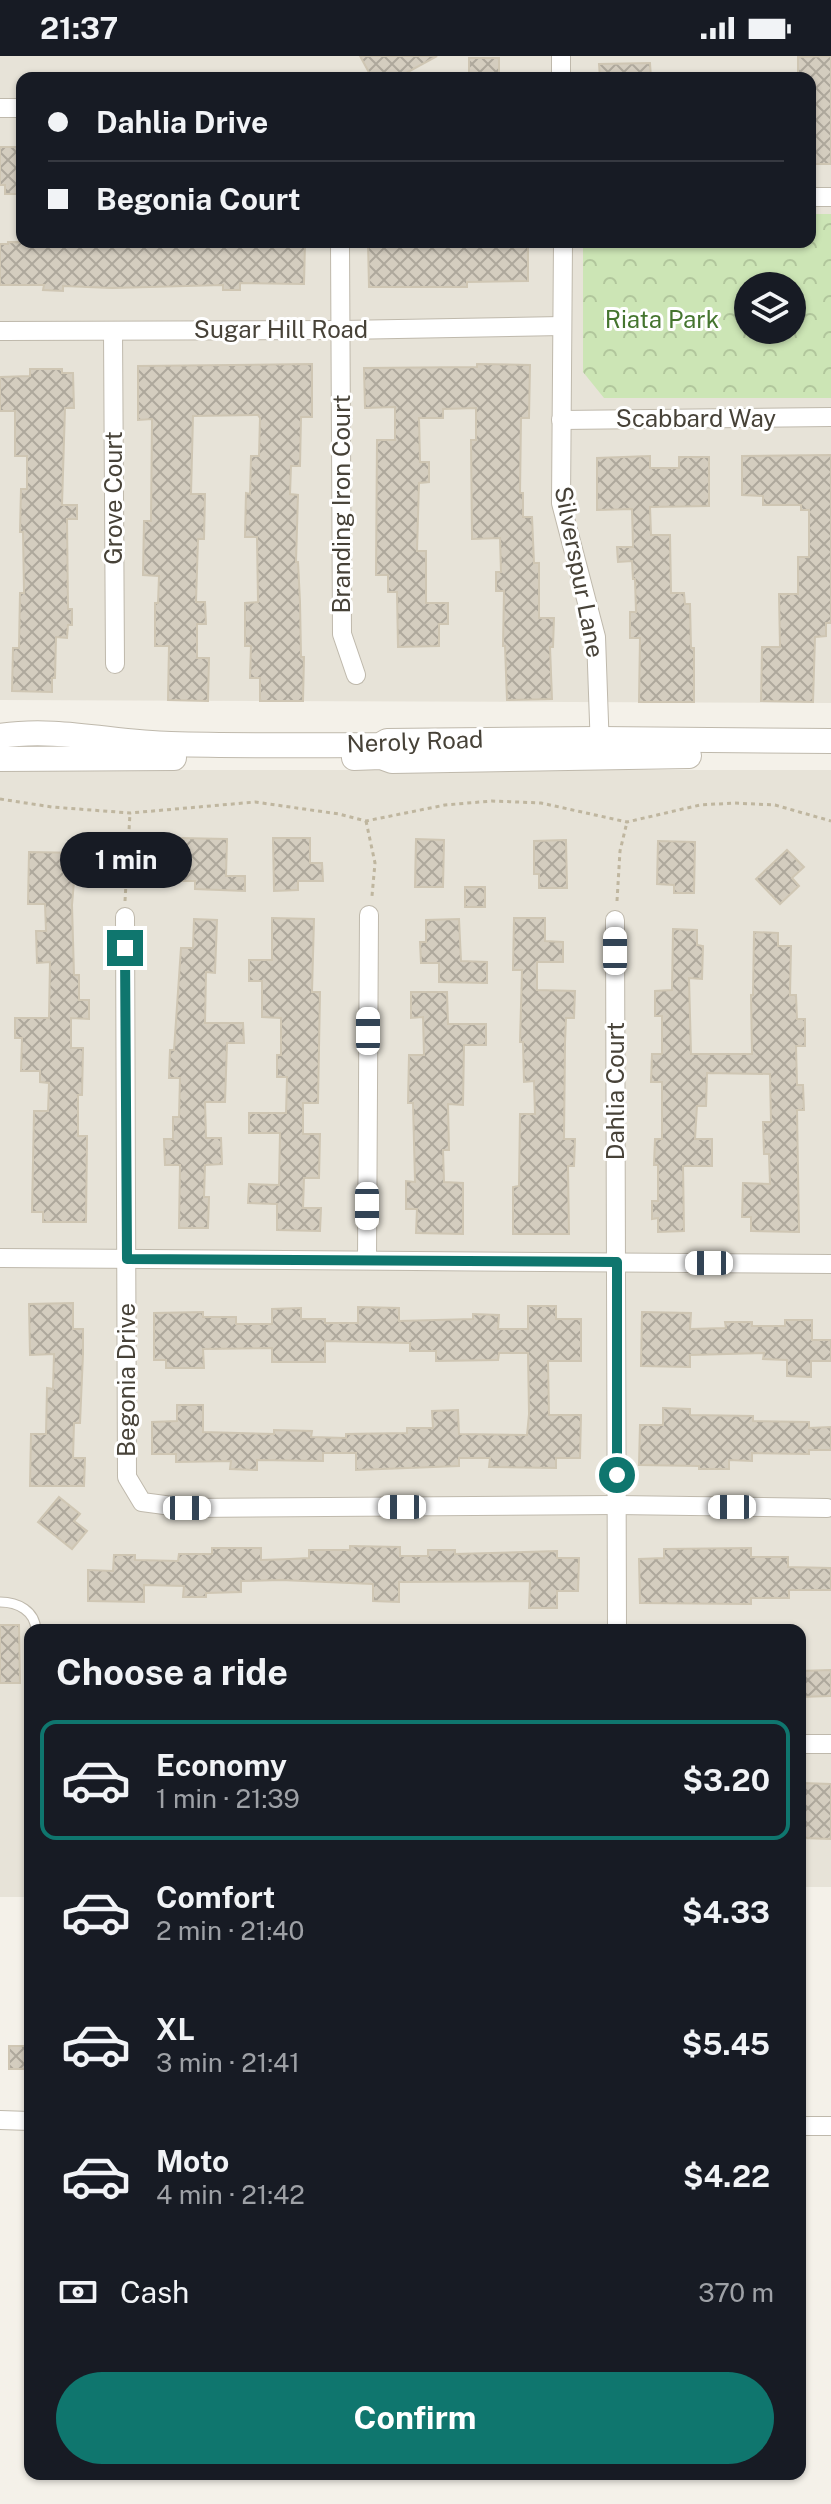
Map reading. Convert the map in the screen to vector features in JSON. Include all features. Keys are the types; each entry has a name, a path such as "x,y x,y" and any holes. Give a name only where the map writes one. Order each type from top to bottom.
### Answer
{"street":[{"name":"Branding Iron Court","path":"340,248 342,634 356,675"},
{"name":"Silverspur Lane","path":"563,248 561,503 596,637 600,749"},
{"name":"Sugar Hill Road","path":"0,331 562,326"},
{"name":"Grove Court","path":"113,331 115,664"},
{"name":"Scabbard Way","path":"561,420 831,417"},
{"name":"Neroly Road","path":"0,736 75,735 168,744 380,745 387,741 831,755"},
{"name":"Neroly Road","path":"0,759 381,757 392,761 600,749 831,741"},
{"path":"367,1260 369,915"},
{"path":"125,917 127,1259"},
{"name":"Dahlia Court","path":"615,920 617,1624"},
{"path":"0,1258 831,1264"},
{"name":"Begonia Drive","path":"127,1259 127,1477 142,1502 187,1508 617,1505"},
{"path":"617,1505 827,1508"},
{"path":"806,1744 831,1744"},
{"path":"0,2120 24,2121"},
{"path":"806,2126 831,2126"}],"lane":[{"path":"0,1602 26,1609 35,1624"}],"path":[{"path":"0,799 130,813 255,802 366,821 445,805 492,801 541,803 627,822 700,805 734,803 775,805 831,821"},
{"path":"125,917 130,813"},
{"path":"366,821 375,863 369,915"},
{"path":"615,920 620,851 627,822"}],"shaded area":[{"path":"0,56 831,56 831,703 0,700"},
{"path":"0,770 831,770 831,1887 806,1887 806,1624 24,1624 24,1897 0,1897"}],"green space":[{"name":"Riata Park","path":"816,214 831,214 831,398 604,398 583,372 583,248 816,248"}],"building":[{"path":"360,56 437,56 408,72 369,72"},
{"path":"831,56 831,164 816,164 816,72 798,72 798,57"},
{"path":"469,58 499,58 499,72 469,72"},
{"path":"650,63 651,72 600,72 599,64"},
{"path":"0,147 16,147 16,194 5,194 5,185 0,185"},
{"path":"16,242 16,248 305,248 304,284 240,283 240,290 223,290 223,285 63,286 63,291 43,290 44,285 0,285 0,244"},
{"path":"368,248 528,248 528,281 467,282 467,287 369,287"},
{"path":"312,364 312,417 301,417 300,466 291,466 290,494 298,495 296,562 301,657 304,657 303,701 260,701 260,678 250,678 251,646 245,646 245,603 258,602 257,537 245,537 246,493 250,494 251,456 259,456 258,415 193,416 191,494 205,494 204,539 198,539 196,602 205,602 206,624 197,624 197,658 209,658 208,701 168,700 169,646 155,646 155,603 158,603 159,576 143,575 144,521 151,521 152,419 138,420 138,366"},
{"path":"477,364 530,365 529,418 521,418 520,493 523,493 523,517 532,517 534,563 539,563 539,618 554,618 553,647 550,647 552,699 507,700 503,646 504,591 496,591 496,572 501,572 500,538 472,539 471,440 476,440 476,408 443,409 443,418 419,418 420,462 429,462 429,482 419,483 417,551 426,551 426,603 448,603 448,624 439,624 439,646 398,647 397,592 388,592 388,575 376,575 377,440 395,440 395,407 365,408 364,368 477,367"},
{"path":"30,369 62,369 62,373 73,373 74,408 65,408 62,505 77,505 77,519 67,519 68,609 72,609 72,625 68,625 67,638 56,637 52,692 12,691 13,648 19,648 20,593 24,593 23,532 20,532 21,489 27,489 27,456 15,456 15,411 0,411 0,377 30,376"},
{"path":"831,455 831,623 826,623 826,636 815,637 813,702 761,701 762,647 780,647 779,594 798,594 798,557 809,557 809,510 801,510 801,505 763,505 763,496 742,495 742,456"},
{"path":"650,456 650,468 679,468 679,457 709,457 709,506 650,507 651,535 670,535 671,593 684,593 685,604 690,604 694,702 639,702 640,638 630,638 630,612 636,612 635,579 632,561 618,562 617,547 633,547 632,509 597,510 597,458"},
{"path":"180,838 227,839 226,876 245,876 245,891 195,889 195,881 168,881 169,861 179,861"},
{"path":"273,838 310,838 310,863 322,863 323,881 298,881 298,890 274,891"},
{"path":"416,839 444,840 443,887 415,887"},
{"path":"566,840 567,888 539,888 539,874 534,874 534,841"},
{"path":"658,841 695,842 694,893 674,893 674,885 657,884"},
{"path":"787,850 804,867 792,878 799,886 780,904 756,879"},
{"path":"29,852 83,853 82,881 74,881 72,905 74,975 79,975 79,1000 89,1000 89,1019 71,1018 71,1048 83,1048 78,1136 87,1136 86,1222 43,1222 43,1212 32,1212 34,1111 48,1111 49,1083 40,1082 40,1071 21,1071 22,1038 15,1038 15,1018 49,1018 50,962 37,963 36,931 46,931 45,904 28,904"},
{"path":"465,887 485,887 485,907 465,907"},
{"path":"272,918 314,919 312,992 320,992 318,1103 303,1103 303,1134 320,1134 319,1178 304,1178 303,1208 321,1208 320,1231 277,1230 277,1204 248,1203 249,1184 279,1185 280,1133 249,1133 249,1113 286,1113 287,1077 277,1077 277,1055 281,1055 281,1018 262,1017 262,981 249,981 249,960 272,960"},
{"path":"514,918 545,918 545,941 563,942 563,962 537,962 537,990 575,991 574,1018 566,1018 565,1043 564,1139 575,1139 574,1166 568,1166 569,1234 513,1234 513,1187 519,1186 520,1114 535,1114 534,1081 524,1082 523,1042 520,1042 522,970 513,970"},
{"path":"194,919 217,920 215,973 206,972 205,1023 243,1023 244,1043 227,1043 225,1102 205,1102 206,1138 221,1138 222,1164 205,1165 204,1197 209,1197 208,1228 179,1228 180,1165 165,1165 164,1139 173,1139 173,1117 179,1117 180,1078 169,1078 170,1050 174,1050 181,948 193,948"},
{"path":"459,919 461,961 487,962 487,983 439,982 439,963 421,963 420,942 426,942 426,920"},
{"path":"673,929 697,930 697,945 703,946 702,979 689,978 691,1054 752,1054 754,932 778,933 778,946 791,946 790,995 796,995 797,1019 805,1019 805,1046 796,1046 797,1085 803,1085 804,1110 797,1110 799,1232 751,1231 751,1217 742,1217 743,1183 770,1184 769,1154 764,1154 763,1122 771,1122 770,1074 707,1073 706,1106 697,1106 695,1139 712,1139 712,1166 683,1166 684,1231 658,1232 658,1218 652,1219 652,1201 658,1201 655,1139 662,1139 662,1082 651,1082 652,1054 662,1054 662,1016 655,1016 655,991 672,990"},
{"path":"411,992 447,992 448,1024 486,1024 486,1045 464,1045 463,1105 448,1104 449,1150 443,1150 444,1182 463,1183 463,1234 416,1233 417,1209 406,1209 406,1181 415,1182 413,1103 408,1103 409,1055 424,1055 423,1017 411,1018"},
{"path":"73,1303 73,1329 83,1329 83,1354 80,1423 74,1423 73,1458 85,1458 84,1486 30,1486 31,1434 46,1434 47,1388 53,1389 54,1354 30,1355 29,1304"},
{"path":"528,1306 556,1306 556,1319 581,1319 581,1361 548,1361 549,1415 581,1415 580,1458 556,1458 556,1468 489,1467 490,1458 459,1458 459,1466 356,1470 356,1453 323,1453 323,1461 257,1460 257,1470 230,1469 231,1461 176,1462 176,1454 152,1454 152,1422 177,1421 177,1405 203,1405 203,1432 274,1434 274,1430 312,1431 311,1437 346,1438 346,1434 407,1433 407,1428 433,1428 432,1411 458,1410 459,1434 527,1435 529,1414 528,1353 499,1353 498,1360 436,1361 436,1351 410,1351 410,1343 325,1341 325,1362 272,1362 272,1348 203,1349 204,1368 166,1368 166,1360 154,1360 154,1313 203,1312 203,1317 236,1317 236,1324 272,1324 272,1309 301,1308 301,1319 358,1323 358,1307 399,1308 399,1321 473,1319 473,1314 499,1315 498,1329 528,1329"},
{"path":"642,1312 691,1313 690,1329 726,1328 725,1322 785,1326 785,1320 812,1320 812,1340 831,1340 831,1361 811,1361 811,1377 787,1376 787,1360 763,1359 764,1353 690,1355 690,1367 641,1366"},
{"path":"663,1408 690,1409 690,1415 753,1416 753,1421 809,1422 809,1428 831,1427 831,1450 809,1450 809,1454 752,1453 752,1461 729,1460 729,1469 639,1465 640,1425 663,1425"},
{"path":"59,1497 80,1514 74,1521 87,1531 72,1549 38,1522"},
{"path":"350,1546 400,1547 400,1556 428,1556 428,1550 455,1550 455,1554 557,1551 557,1558 579,1558 578,1591 557,1591 557,1608 529,1608 530,1581 399,1582 399,1602 373,1601 373,1584 281,1580 241,1581 241,1592 206,1593 206,1597 183,1597 184,1586 144,1585 144,1602 88,1601 88,1570 113,1571 114,1555 135,1555 135,1560 178,1561 179,1554 212,1554 212,1548 261,1548 261,1560 290,1559 309,1558 309,1550 350,1550"},
{"path":"751,1548 751,1557 788,1557 788,1567 831,1568 831,1590 789,1590 789,1598 751,1598 751,1604 640,1603 639,1559 664,1558 664,1549"},
{"path":"0,1625 19,1625 20,1683 0,1683"},
{"path":"831,1670 831,1696 806,1697 806,1671"},
{"path":"806,1783 831,1784 831,1839 806,1838"},
{"path":"9,2046 24,2046 24,2069 9,2069"}],"route":[{"path":"125,948 127,1259 617,1262 617,1475"}]}
